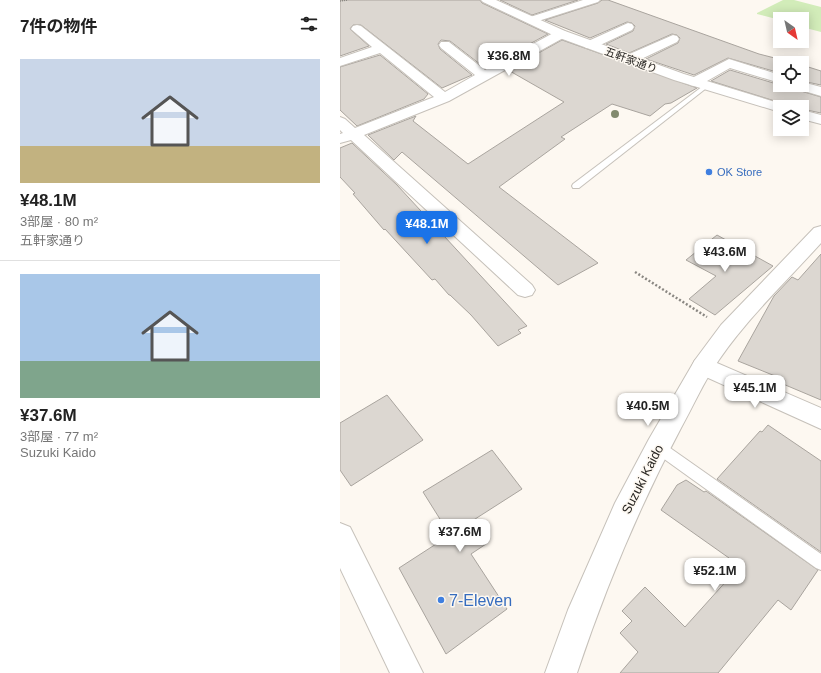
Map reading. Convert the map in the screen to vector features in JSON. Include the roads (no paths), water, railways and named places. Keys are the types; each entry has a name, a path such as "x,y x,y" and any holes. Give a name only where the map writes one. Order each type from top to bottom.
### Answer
{"street":[{"name":"五軒家通り","path":"487,0 561,34 590,45 701,84 773,106"},
{"path":"531,20 594,0"},
{"path":"590,45 628,27"},
{"path":"358,29 380,49 444,98"},
{"path":"347,137 444,98 561,34"},
{"path":"630,59 672,39"},
{"path":"445,45 484,76"},
{"path":"340,62 380,49"},
{"path":"701,84 729,63 773,77"},
{"path":"809,88 821,92"},
{"path":"809,116 821,120"},
{"path":"340,122 347,137 525,290"},
{"name":"Suzuki Kaido","path":"561,673 579,622 625,512 658,447 703,366 729,331 821,232"},
{"path":"703,366 821,419"},
{"path":"340,537 407,673"}],"lane":[{"path":"576,186 701,84"},
{"path":"658,447 821,563"}],"place":[{"name":"OK Store","path":"709,172"},
{"name":"7-Eleven","path":"441,600"}]}
